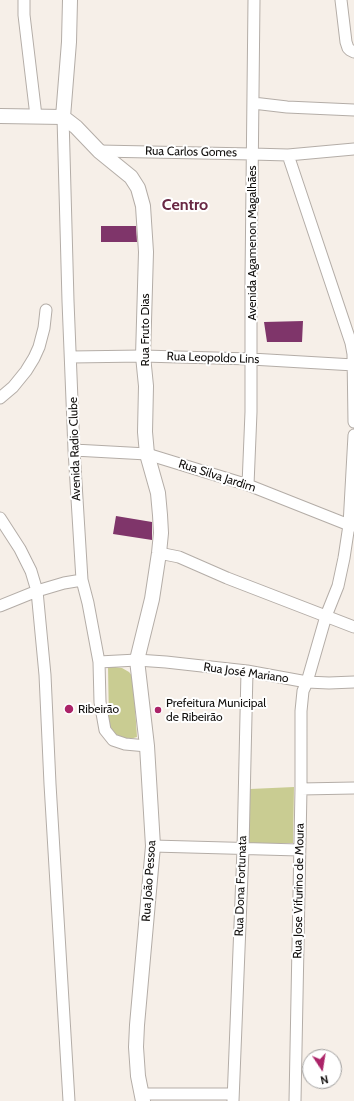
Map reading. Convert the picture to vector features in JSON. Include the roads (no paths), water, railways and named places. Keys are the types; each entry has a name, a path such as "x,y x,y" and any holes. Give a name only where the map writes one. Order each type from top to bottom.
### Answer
{"street":[{"path":"24,0 24,15 36,116"},
{"path":"0,116 63,117 69,42 70,0"},
{"name":"Avenida Agamenon Magalhães","path":"248,485 252,412 251,279 254,0"},
{"path":"341,0 346,42 348,48 354,52"},
{"path":"252,103 287,107 354,110"},
{"name":"Rua Fruto Dias","path":"63,117 76,127 99,151 131,177 138,188 143,206 146,252 144,356 146,386 145,432 147,454 158,494 160,515 160,553 152,599 137,660"},
{"name":"Avenida Radio Clube","path":"63,117 74,450 82,580 88,603 99,662 100,702 105,730 113,740 124,744 147,746"},
{"name":"Rua Carlos Gomes","path":"99,151 288,155 354,149"},
{"path":"288,155 351,329 354,422"},
{"path":"0,398 13,388 34,358 39,347 44,328 46,310"},
{"name":"Rua Leopoldo Lins","path":"71,357 144,356 252,359 353,365"},
{"name":"Rua Jose Vifurino de Moura","path":"296,1101 301,711 303,691 326,616 338,586 352,525 354,435"},
{"name":"Rua Silva Jardim","path":"74,450 147,454 248,485 352,525"},
{"path":"0,518 20,549 31,572 37,591 45,675 69,1101"},
{"path":"160,553 179,557 227,578 354,627"},
{"path":"0,606 37,591 64,583 82,580"},
{"name":"Rua José Mariano","path":"99,662 137,660 166,662 247,671 307,682 329,684 354,682"},
{"name":"Rua João Pessoa","path":"137,660 147,746 153,846 136,1025 138,1076 142,1098"},
{"name":"Rua Dona Fortunata","path":"233,1097 243,849 247,671"},
{"path":"301,789 354,788"},
{"path":"153,846 299,850"},
{"path":"142,1098 233,1097"}],"place":[{"name":"Ribeirão","path":"69,709"},
{"name":"Prefeitura Municipal de Ribeirão","path":"158,710"}],"district":[{"name":"Centro","path":"185,205"}]}
